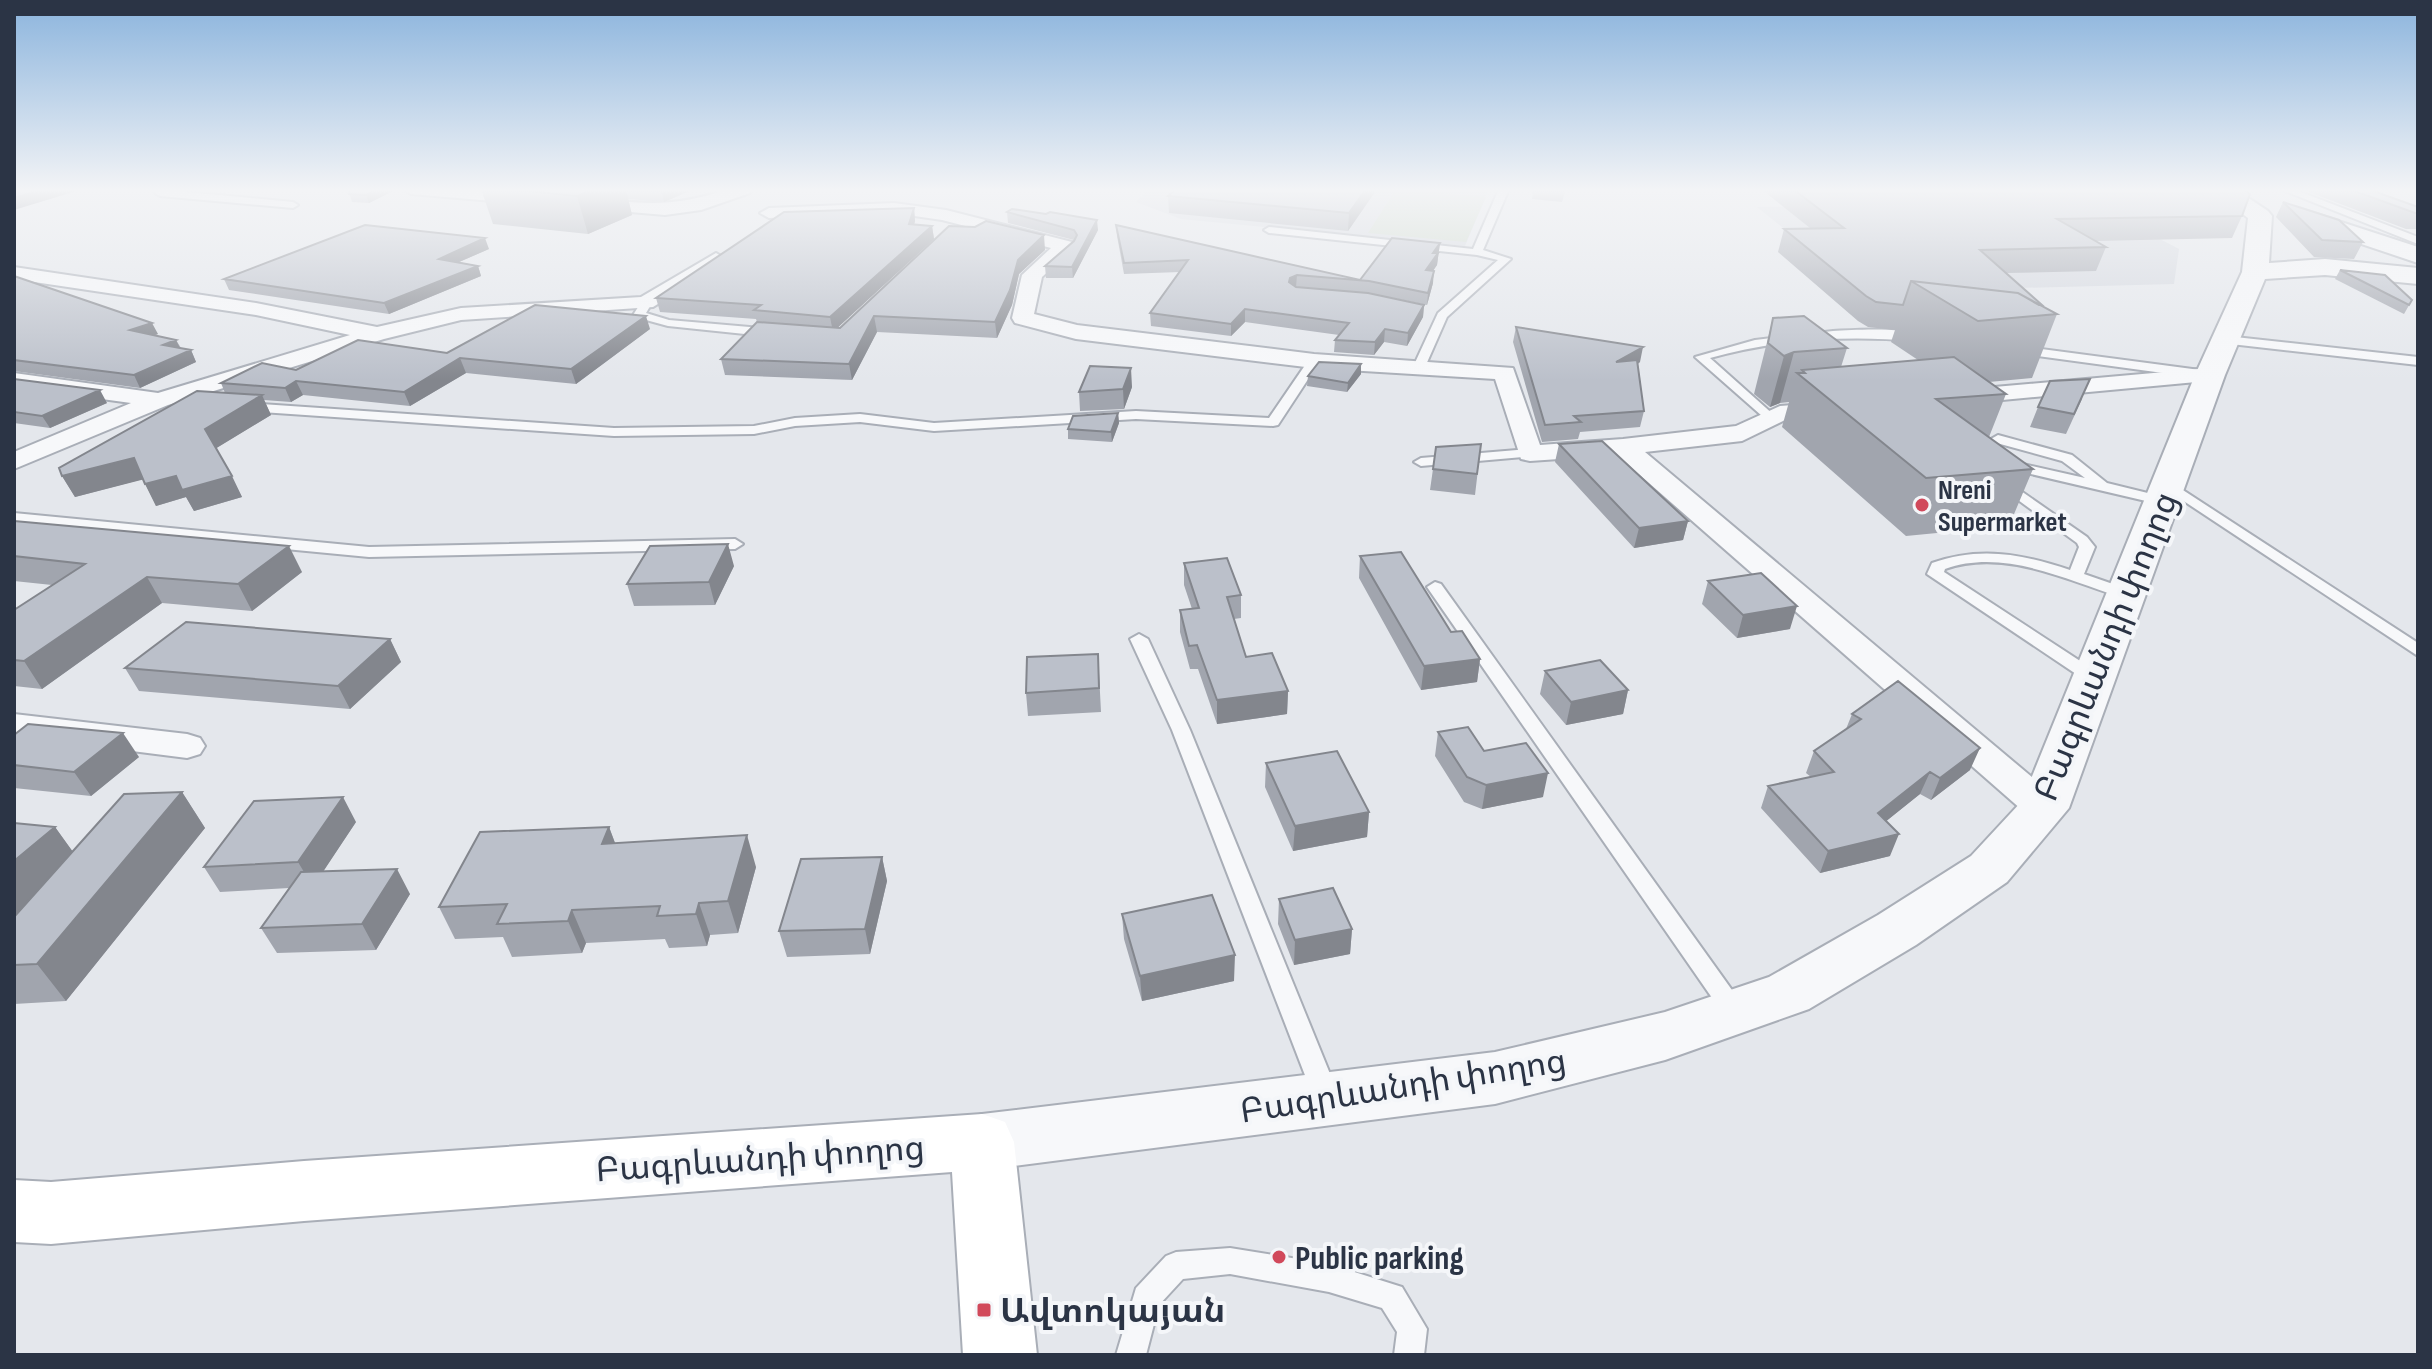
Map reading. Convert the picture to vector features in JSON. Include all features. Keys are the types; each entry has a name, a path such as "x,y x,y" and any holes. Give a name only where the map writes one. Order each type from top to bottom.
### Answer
{"main road":[{"name":"Բագրևանդի փողոց","path":"26,1224 304,1191 982,1142"},
{"path":"982,1142 1000,1355"}],"street":[{"path":"14,461 159,400 377,334 461,314 646,303 726,253"},
{"path":"1057,253 1032,275 1023,318 1076,332 1314,361 1505,373 1530,453 1623,447 1742,433 1780,413 1857,407"},
{"name":"Բագրևանդի փողոց","path":"982,1142 1495,1078 1665,1036 1789,993 1897,930 1989,869 2044,808 2218,358 2255,272 2257,253"},
{"path":"2255,272 2325,267 2418,276"},
{"path":"14,273 256,309 377,334"},
{"path":"1934,400 2218,358"},
{"path":"14,380 159,400"},
{"path":"1623,447 2044,808"},
{"path":"14,725 187,746"}],"lane":[{"path":"1419,367 1442,315 1506,259 1481,253"},
{"path":"646,303 639,315 668,323 791,335"},
{"path":"1427,312 1442,315"},
{"path":"1770,419 1701,357 1800,334 1850,332 1925,337"},
{"path":"2000,347 2218,358 2418,361"},
{"path":"231,406 614,432 754,430 795,422 860,418 934,427 1136,415 1273,422 1314,361"},
{"path":"159,400 201,404"},
{"path":"1998,439 2067,458 2105,488"},
{"path":"1421,462 1530,453"},
{"path":"1999,463 2105,488 2166,493 2418,651"},
{"path":"2008,486 2082,540 2087,547 2086,555 2075,578"},
{"path":"14,518 369,552 735,544"},
{"path":"2094,678 1935,574 1938,566 1947,561 1995,555 2127,594"},
{"path":"1435,587 1736,1013"},
{"path":"1139,639 1181,730 1327,1099"},
{"path":"1131,1355 1146,1298 1176,1266 1230,1261 1329,1278 1392,1297 1412,1329 1409,1355"}],"shaded area":[{"path":"1814,253 2178,253 2174,284 1863,292"}],"building":[{"path":"292,253 452,253 439,259 478,266 384,303 224,279"},
{"path":"723,253 902,253 830,317 754,310 761,305 656,298"},
{"path":"920,253 1025,253 1018,260 1010,290 995,322 874,316 849,364 721,359 757,322 840,328"},
{"path":"1060,253 1080,253 1072,267 1045,266"},
{"path":"1122,253 1240,253 1360,280 1381,253 1438,253 1426,270 1434,271 1428,293 1369,281 1297,275 1290,278 1289,282 1296,287 1368,293 1424,305 1408,333 1385,329 1375,342 1335,340 1349,323 1245,309 1231,324 1150,313 1188,260 1124,263"},
{"path":"1813,253 1983,253 2042,305 2018,293 1911,281 1903,305 1876,302"},
{"path":"2340,270 2385,275 2412,300 2409,305"},
{"path":"14,276 152,323 130,330 176,340 163,345 191,350 134,375 14,360"},
{"path":"1911,281 2018,293 2057,314 1978,321"},
{"path":"535,305 646,316 571,369 460,358 404,392 296,381 285,388 221,383 262,363 296,370 358,340 447,353"},
{"path":"1804,316 1847,348 1794,352 1784,356 1768,343 1773,318"},
{"path":"1516,327 1643,347 1616,362 1637,360 1644,411 1574,416 1581,422 1545,425"},
{"path":"1954,357 2006,394 1936,399 2033,469 1926,478 1797,373 1805,373 1802,370"},
{"path":"1319,362 1361,364 1348,383 1308,376"},
{"path":"1090,366 1131,368 1123,389 1079,392"},
{"path":"14,379 100,390 42,416 14,412"},
{"path":"2090,379 2074,414 2038,407 2050,381"},
{"path":"197,391 262,395 205,429 232,476 182,490 176,476 145,484 134,458 62,476 59,468"},
{"path":"1118,413 1111,432 1068,429 1073,416"},
{"path":"1602,441 1688,521 1639,528 1559,444"},
{"path":"1481,444 1477,474 1433,469 1436,447"},
{"path":"14,521 289,546 238,584 147,577 24,661 14,660 14,610 85,564 14,556"},
{"path":"728,544 709,582 627,584 650,546"},
{"path":"1401,552 1451,632 1462,631 1480,659 1424,666 1360,556"},
{"path":"1227,558 1241,595 1227,597 1246,657 1272,653 1288,691 1217,700 1197,645 1189,646 1180,610 1199,608 1184,563"},
{"path":"1761,573 1797,606 1743,615 1708,581"},
{"path":"186,622 390,639 338,686 125,668"},
{"path":"1098,654 1099,688 1026,693 1027,657"},
{"path":"1600,660 1628,690 1571,702 1545,671"},
{"path":"1898,681 1980,748 1940,778 1930,772 1878,813 1899,834 1828,851 1768,786 1834,772 1814,751 1861,719 1852,714"},
{"path":"28,724 123,733 74,772 14,765 14,735"},
{"path":"1468,727 1484,751 1526,743 1548,773 1486,785 1467,777 1438,732"},
{"path":"1337,751 1369,812 1295,826 1266,763"},
{"path":"182,792 37,964 14,965 14,917 124,794"},
{"path":"343,797 298,862 204,867 254,801"},
{"path":"14,823 55,827 14,861"},
{"path":"609,827 602,844 747,835 728,901 699,903 696,914 657,916 660,906 572,910 568,921 497,924 507,904 439,907 480,832"},
{"path":"882,857 865,929 779,931 801,859"},
{"path":"397,869 362,924 261,928 301,872"},
{"path":"1333,888 1352,929 1295,940 1279,899"},
{"path":"1212,895 1235,955 1140,976 1122,914"}],"place":[{"name":"Nreni Supermarket","path":"1922,505"},
{"name":"Public parking","path":"1279,1257"},
{"name":"Ավտոկայան","path":"984,1310"}]}
